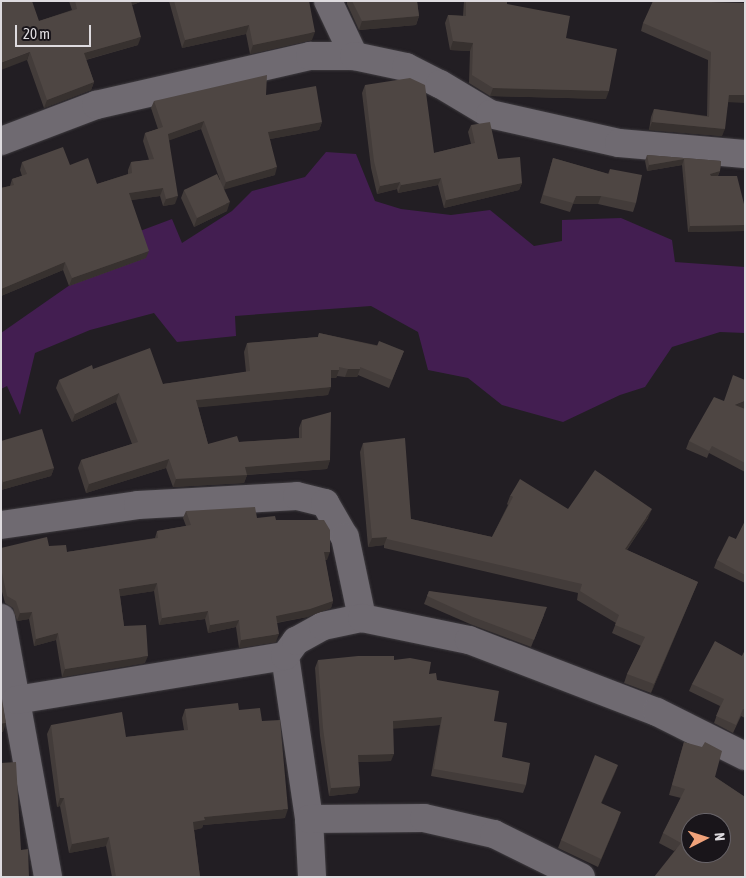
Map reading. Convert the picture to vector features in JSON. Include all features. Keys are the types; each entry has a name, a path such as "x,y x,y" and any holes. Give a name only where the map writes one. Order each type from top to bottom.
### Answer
{"street":[{"path":"328,1 354,56"},
{"path":"1,141 96,105 310,56 354,56 406,67 490,114 619,142 745,154"},
{"path":"1,525 138,505 297,496 325,503 345,537 362,618"},
{"path":"1,618 48,877"},
{"path":"312,877 309,819 286,656 296,641 322,626 362,618 469,640 657,712 745,756"},
{"path":"16,700 286,656"},
{"path":"309,819 424,818 494,834 581,877"}],"shaded area":[{"path":"326,152 356,154 375,201 401,209 451,215 490,210 534,246 562,241 562,220 621,218 672,240 675,262 745,267 745,333 720,332 672,347 645,387 620,395 563,422 502,405 468,378 428,370 418,332 371,306 235,316 236,336 177,342 154,313 90,330 35,353 20,415 7,386 1,389 1,333 90,271 132,234 172,219 182,243 232,211 252,191 305,177"}],"building":[{"path":"1,1 32,1 39,21 77,9 75,1 131,1 141,37 84,53 94,82 47,100 30,52 1,63"},
{"path":"174,1 309,1 315,32 253,45 249,25 185,40"},
{"path":"352,1 417,1 419,16 362,21"},
{"path":"466,1 507,1 507,4 570,16 566,38 617,49 609,91 493,88 472,75 473,43 453,41 448,15 466,16"},
{"path":"653,1 745,3 745,95 729,95 725,129 652,122 654,109 709,117 711,52 643,23"},
{"path":"267,75 266,95 316,86 322,122 268,132 277,167 226,182 204,121 168,134 178,196 166,199 163,188 129,193 149,251 72,278 65,262 1,289 1,188 14,185 12,179 27,174 22,162 63,147 70,165 88,158 97,184 132,173 131,162 154,159 145,133 163,127 154,101"},
{"path":"410,78 425,85 434,153 475,143 471,125 490,122 498,159 520,157 522,183 446,200 441,178 401,185 400,182 380,186 374,161 365,85"},
{"path":"647,155 721,161 720,171 710,174 711,176 737,176 745,208 745,225 690,226 684,159 649,165"},
{"path":"553,158 609,174 610,169 642,175 636,203 601,196 576,196 573,203 543,195"},
{"path":"217,174 230,202 197,218 184,190"},
{"path":"319,333 377,346 379,341 404,351 392,380 360,367 360,369 348,369 339,367 339,370 331,370 331,387 196,400 208,444 237,436 239,442 302,438 302,420 331,412 330,460 245,467 247,475 176,479 169,459 89,484 81,460 138,442 119,393 75,414 59,380 92,365 93,369 150,348 163,384 250,371 247,343 318,337"},
{"path":"733,375 745,380 745,401 735,405 745,409 745,463 712,446 709,451 689,441 714,397 724,401"},
{"path":"42,429 54,468 3,482 1,476 1,441"},
{"path":"405,438 411,519 492,537 513,497 510,496 520,479 568,509 595,470 652,509 625,549 698,582 654,684 627,674 645,637 615,625 619,615 580,591 582,584 387,539 387,537 372,538 363,443"},
{"path":"255,507 257,518 275,516 276,520 324,520 330,530 330,552 324,552 333,601 310,609 276,616 279,634 241,640 239,620 210,625 208,611 162,618 157,583 119,589 124,626 146,625 148,656 65,669 58,633 36,639 32,612 20,613 16,601 7,596 1,568 1,548 47,537 49,546 66,545 67,552 158,538 157,531 191,525 186,511"},
{"path":"745,521 745,575 717,560 729,536 736,539"},
{"path":"429,591 547,607 534,640 473,617 427,596"},
{"path":"715,641 742,656 745,650 745,709 743,709 736,725 716,716 724,699 692,684"},
{"path":"358,656 394,656 394,660 410,658 431,662 429,674 436,673 437,680 499,691 494,721 507,723 502,757 530,763 526,785 434,769 442,717 393,721 394,754 358,755 360,786 331,788 323,728 318,660"},
{"path":"1,693 6,723 1,724"},
{"path":"238,703 239,710 260,708 262,721 280,720 288,809 204,817 205,820 193,822 200,877 116,877 109,837 72,844 64,798 60,798 51,725 122,712 126,737 188,730 185,709"},
{"path":"684,742 702,747 705,742 722,751 715,777 745,797 745,877 654,877 681,843 663,833 685,789 672,785"},
{"path":"595,755 618,765 601,803 621,812 601,859 561,840"},
{"path":"16,762 21,850 28,849 29,877 1,877 1,763"}]}
